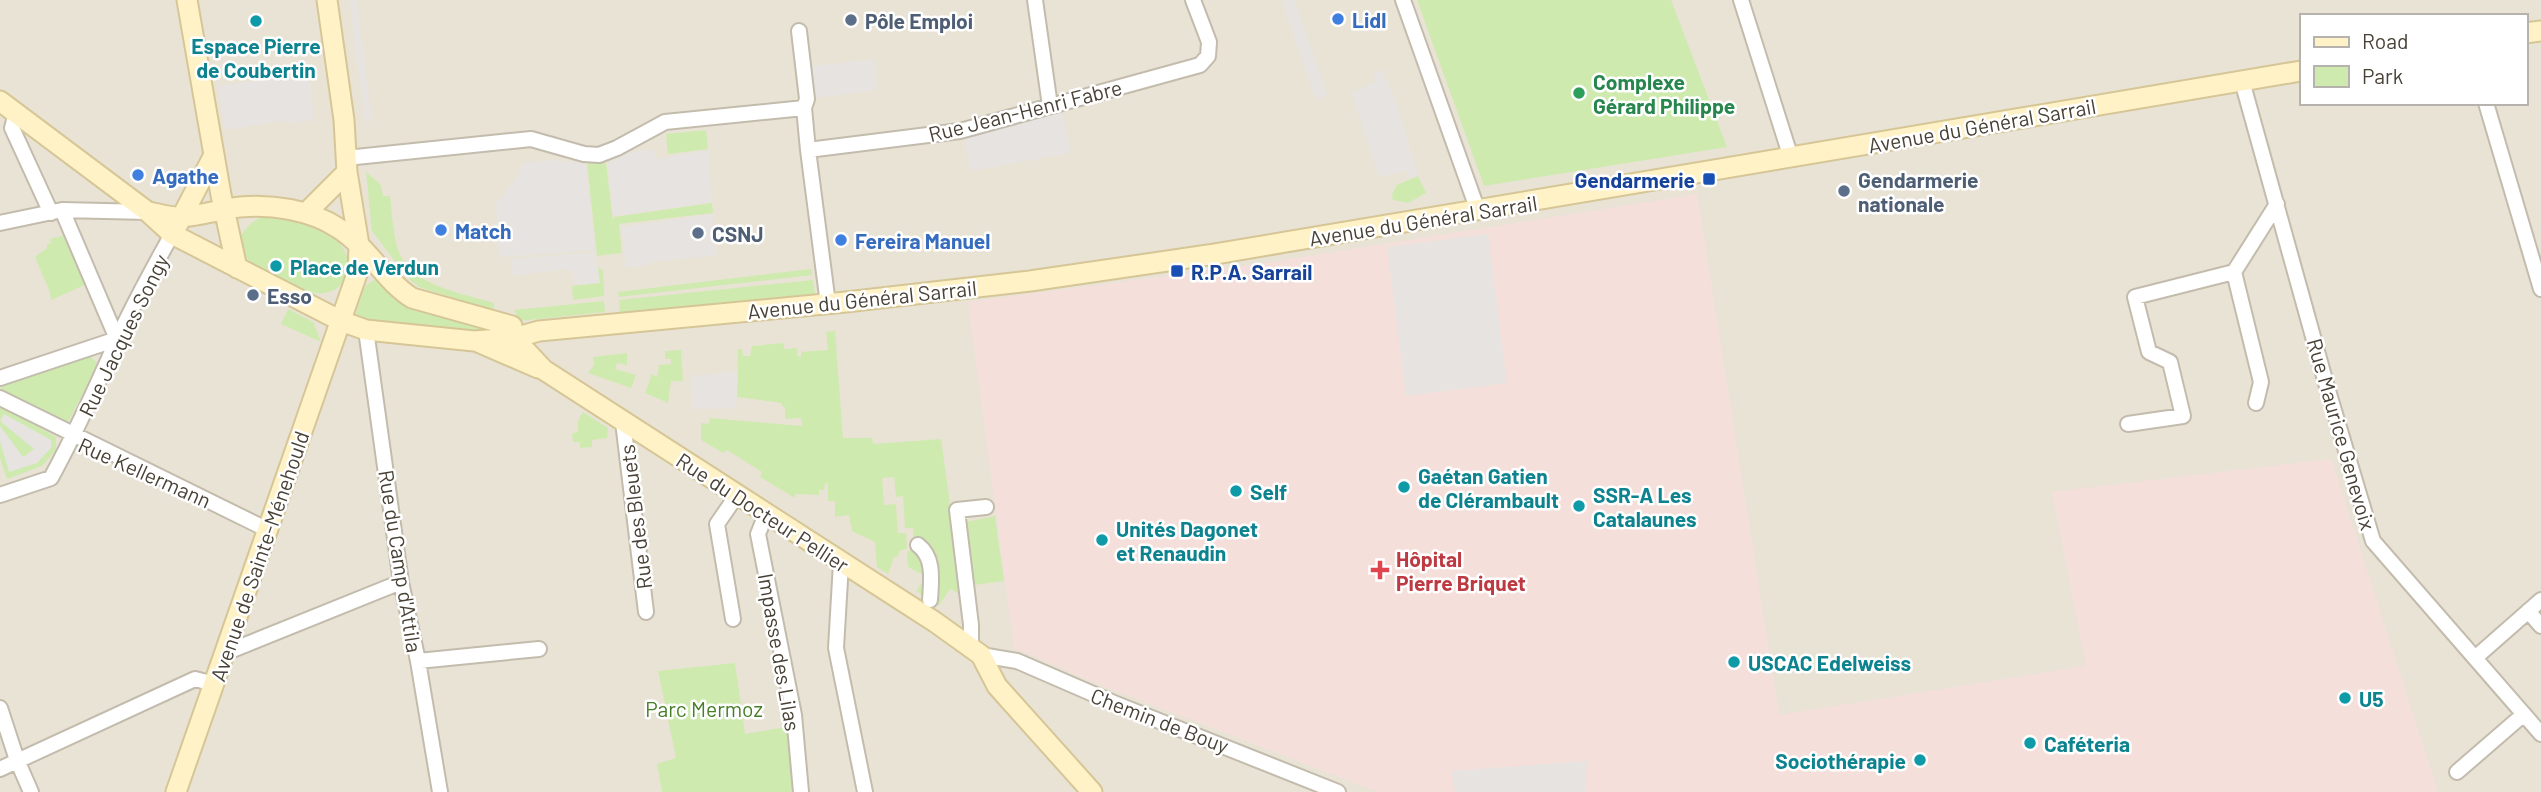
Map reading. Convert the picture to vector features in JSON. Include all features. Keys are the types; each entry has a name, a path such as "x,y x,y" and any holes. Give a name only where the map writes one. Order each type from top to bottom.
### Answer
{"main road":[{"path":"187,0 214,155 235,215 228,232 237,268"},
{"path":"327,0 359,245 358,271 341,321"},
{"name":"Avenue du Général Sarrail","path":"506,334 828,304 1041,279 1478,211 2300,71"},
{"path":"0,101 148,212 177,225 237,268 341,321 366,330 474,341 506,334"},
{"path":"177,225 214,155"},
{"path":"306,213 347,165"},
{"path":"177,225 229,204 306,213 339,228 359,245 402,292 506,334"},
{"name":"Avenue de Sainte-Ménehould","path":"176,792 341,321"},
{"name":"Rue du Docteur Pellier","path":"506,334 544,370 976,651"},
{"name":"Rue du Docteur Pellier","path":"474,341 544,370"},
{"path":"976,651 997,686 1092,792"}],"street":[{"path":"180,0 192,29"},
{"path":"1035,0 1049,106"},
{"name":"Rue Jean-Henri Fabre","path":"808,149 960,131 1200,65 1208,56 1209,42 1193,0"},
{"path":"1403,0 1478,211"},
{"path":"1741,0 1791,158"},
{"path":"799,31 807,99 804,108 808,149 828,304"},
{"name":"Rue Maurice Genevoix","path":"2242,81 2326,387 2373,541 2541,733"},
{"path":"2487,105 2541,289"},
{"path":"347,165 531,139 584,154 598,155 617,148 665,122 804,108"},
{"path":"0,378 117,339 12,128 16,113"},
{"path":"2128,424 2183,416 2170,362 2149,352 2135,297 2234,272 2277,204"},
{"path":"0,223 56,212 148,212"},
{"name":"Rue Jacques Songy","path":"74,436 100,383 117,339 177,225"},
{"path":"2234,272 2261,382 2256,403"},
{"name":"Rue du Camp d'Attila","path":"366,330 401,582 418,661 440,792"},
{"path":"0,398 74,436"},
{"name":"Rue des Bleuets","path":"623,422 646,612"},
{"name":"Rue Kellermann","path":"0,495 51,478 74,436 268,530"},
{"path":"733,619 717,524 737,495"},
{"path":"976,651 957,510 986,507"},
{"name":"Impasse des Lilas","path":"766,514 758,534 794,715 801,792"},
{"path":"918,545 930,564 930,600"},
{"path":"841,563 836,648 865,792"},
{"path":"225,653 401,582"},
{"path":"2475,658 2541,600"},
{"path":"2528,611 2541,626"},
{"path":"418,661 539,649"},
{"name":"Chemin de Bouy","path":"976,651 1017,662 1338,792"},
{"path":"0,769 195,679 214,684"},
{"path":"0,708 31,792"},
{"path":"2457,772 2524,714"}],"shaded area":[{"path":"0,0 2541,0 2541,792 0,792"},
{"path":"349,0 357,0 372,121 365,122"},
{"path":"1282,0 1294,0 1327,94 1316,101"},
{"path":"874,59 877,90 815,98 812,66"},
{"path":"1382,70 1397,105 1418,176 1409,178 1406,171 1379,177 1351,92 1376,82 1373,73"},
{"path":"309,74 314,120 290,123 283,121 225,130 218,86"},
{"path":"1062,111 1071,153 970,171 964,136"},
{"path":"653,149 657,159 708,150 712,202 613,216 608,163 626,153"},
{"path":"554,160 586,164 595,250 499,257 496,204 516,178 523,163"},
{"name":"Hôpital Pierre Briquet","path":"1697,194 1779,715 2086,666 2052,492 2331,459 2438,792 1378,792 1093,682 1014,648 968,302 1265,263"},
{"path":"713,214 717,255 653,262 645,266 626,268 621,227"},
{"path":"1488,234 1507,383 1406,396 1387,247"},
{"path":"595,252 599,283 573,285 573,274 567,269 512,276 511,259"},
{"path":"738,371 736,408 693,409 692,376"},
{"path":"4,414 51,440 51,448 37,463 9,472 0,441 0,426 23,457 34,449 0,421"},
{"path":"1587,761 1585,792 1455,792 1451,771"}],"green space":[{"name":"Complexe Gérard Philippe","path":"1417,0 1671,0 1727,147 1484,186"},
{"path":"706,130 708,149 668,154 666,134"},
{"path":"587,163 606,163 613,222 614,217 712,203 713,213 619,224 622,253 597,256"},
{"path":"366,172 381,185 383,196 390,196 398,250 414,272 438,286 494,303 494,309 419,287 408,278 372,231"},
{"path":"1418,176 1426,193 1408,203 1393,200 1392,194 1397,185"},
{"path":"263,217 303,223 338,242 348,262 348,272 344,280 330,292 307,291 277,278 250,261 241,248 242,235 250,224"},
{"path":"66,235 87,284 51,300 35,257 47,248 47,244 51,243 50,239"},
{"path":"598,267 603,271 604,296 573,300 572,286 600,283"},
{"path":"811,269 812,275 619,297 618,292"},
{"path":"376,279 405,306 490,331 403,329 355,316 365,286"},
{"path":"813,280 815,294 620,313 619,300"},
{"path":"604,301 605,312 520,321 514,310"},
{"path":"288,309 313,322 321,342 281,324"},
{"path":"835,331 843,438 872,438 873,444 941,439 963,596 950,589 939,605 916,591 921,584 926,586 931,579 908,567 907,551 918,550 913,528 905,528 903,496 896,497 894,477 882,478 884,505 896,504 898,533 906,533 907,549 900,550 898,556 894,557 888,574 877,567 875,542 852,531 849,515 835,517 835,501 828,501 828,483 825,483 824,490 819,490 819,495 795,494 795,498 760,477 762,472 727,450 723,453 701,440 701,423 709,424 710,418 802,426 801,418 785,419 785,407 782,403 737,397 738,349 742,349 743,356 750,356 752,346 784,343 784,349 797,348 797,356 801,357 801,352 828,350 826,332"},
{"path":"681,350 683,381 671,381 668,403 645,393 652,374 657,377 659,365 671,364 671,359 665,359 665,351"},
{"path":"627,353 627,365 617,363 615,369 636,375 631,388 588,373 594,365 593,357"},
{"path":"89,355 97,366 68,422 18,398 0,394 1,386"},
{"path":"0,406 56,437 56,450 42,466 7,479 0,458"},
{"path":"583,412 608,428 607,438 592,440 592,447 580,448 580,442 573,442 572,434 578,431 578,421"},
{"path":"995,516 1004,581 974,585 966,522"},
{"name":"Parc Mermoz","path":"735,663 745,734 792,726 799,792 662,792 657,764 676,758 658,671"}],"place":[{"name":"Lidl","path":"1338,19"},
{"name":"Pôle Emploi","path":"851,20"},
{"name":"Espace Pierre de Coubertin","path":"256,21"},
{"name":"Complexe Gérard Philippe","path":"1579,93"},
{"name":"Agathe","path":"138,175"},
{"name":"Gendarmerie","path":"1709,179"},
{"name":"Gendarmerie nationale","path":"1844,191"},
{"name":"Match","path":"441,230"},
{"name":"CSNJ","path":"698,233"},
{"name":"Fereira Manuel","path":"841,240"},
{"name":"Place de Verdun","path":"276,266"},
{"name":"R.P.A. Sarrail","path":"1177,271"},
{"name":"Esso","path":"253,295"},
{"name":"Gaétan Gatien de Clérambault","path":"1404,487"},
{"name":"Self","path":"1236,491"},
{"name":"SSR-A Les Catalaunes","path":"1579,506"},
{"name":"Unités Dagonet et Renaudin","path":"1102,540"},
{"name":"Hôpital Pierre Briquet","path":"1380,570"},
{"name":"USCAC Edelweiss","path":"1734,662"},
{"name":"U5","path":"2345,698"},
{"name":"Caféteria","path":"2030,743"},
{"name":"Sociothérapie","path":"1920,760"}]}
